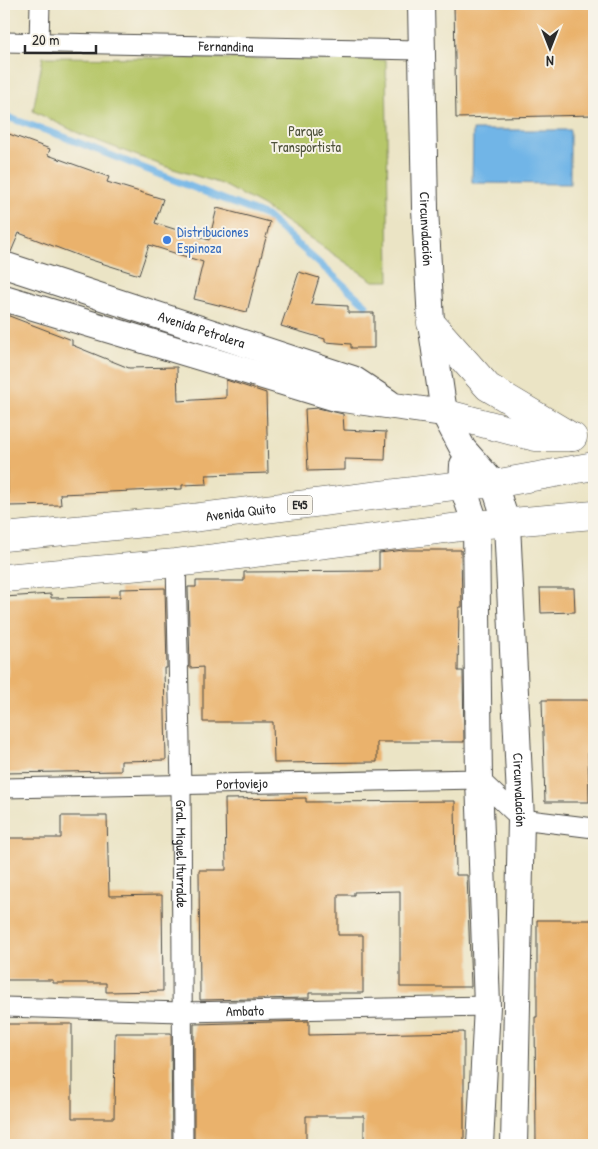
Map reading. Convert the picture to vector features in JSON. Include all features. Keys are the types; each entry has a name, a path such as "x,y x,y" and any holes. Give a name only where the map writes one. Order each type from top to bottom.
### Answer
{"highway":[{"path":"431,323 488,387 572,437 594,453"},
{"path":"444,413 535,438 572,437"},
{"name":"Avenida Quito","path":"4,537 176,520 462,485 494,484 594,466"},
{"path":"4,578 176,563 476,526 594,515"}],"main road":[{"name":"Circunvalación","path":"421,4 420,50 431,323 444,413 463,449 494,484 507,524 521,819 514,1145"},
{"name":"Avenida Petrolera","path":"4,265 354,379 392,405"},
{"name":"Avenida Petrolera","path":"4,298 336,398 444,413"},
{"name":"Circunvalación","path":"463,449 462,485 476,526 479,779 486,1006 480,1145"}],"street":[{"path":"39,42 40,4"},
{"name":"Fernandina","path":"4,42 420,50"},
{"name":"Gral. Miguel Iturralde","path":"176,563 181,786 183,1145"},
{"path":"479,779 521,819 594,828"},
{"name":"Portoviejo","path":"4,788 479,779"},
{"name":"Ambato","path":"4,1007 182,1012 486,1006"}],"green space":[{"name":"Parque Transportista","path":"43,57 386,60 389,281 373,281 263,206 222,184 164,166 82,135 33,111"}],"water":[{"path":"473,130 570,130 570,184 472,183"}],"building":[{"path":"454,4 594,4 594,115 456,118"},
{"path":"9,134 50,149 48,155 109,177 107,182 163,199 155,223 209,240 217,208 270,222 247,312 194,299 203,262 149,245 139,275 82,257 19,233 11,252 4,250 4,149"},
{"path":"299,272 319,278 311,304 348,306 348,313 374,313 374,348 351,348 351,344 325,342 325,339 281,326"},
{"path":"4,314 72,340 72,345 129,368 177,367 178,401 226,398 226,380 266,393 268,473 206,475 207,484 182,485 182,489 60,494 61,505 8,506 7,412 4,412"},
{"path":"318,408 343,414 344,430 386,432 385,460 345,459 345,470 308,471 305,409"},
{"path":"404,550 461,550 462,607 459,607 458,671 463,671 464,742 377,742 377,762 274,763 273,722 203,722 203,667 190,668 188,587 196,587 196,581 244,581 244,572 379,571 379,553"},
{"path":"165,588 167,668 164,668 166,760 121,761 121,771 4,773 4,689 7,689 8,671 4,597 51,594 51,598 120,597 120,589"},
{"path":"540,588 574,588 575,612 541,613"},
{"path":"542,700 594,700 594,750 588,750 589,802 545,802"},
{"path":"306,798 306,802 455,801 456,875 467,875 471,987 400,987 400,891 354,892 354,895 338,895 338,935 363,935 363,993 309,993 309,998 200,1000 199,870 226,870 225,799"},
{"path":"61,816 107,816 109,896 162,895 163,991 106,992 106,983 53,983 53,980 4,980 4,838 61,838"},
{"path":"537,920 594,920 594,1145 536,1145 535,1017 537,1017"},
{"path":"309,1021 309,1035 464,1032 464,1145 364,1145 364,1116 306,1116 306,1145 194,1143 194,1024"},
{"path":"4,1024 72,1024 72,1118 114,1118 115,1033 171,1033 172,1145 4,1145"}],"waterway":[{"path":"4,116 59,135 266,216 366,305"}],"place":[{"name":"Distribuciones Espinoza","path":"167,240"}]}
